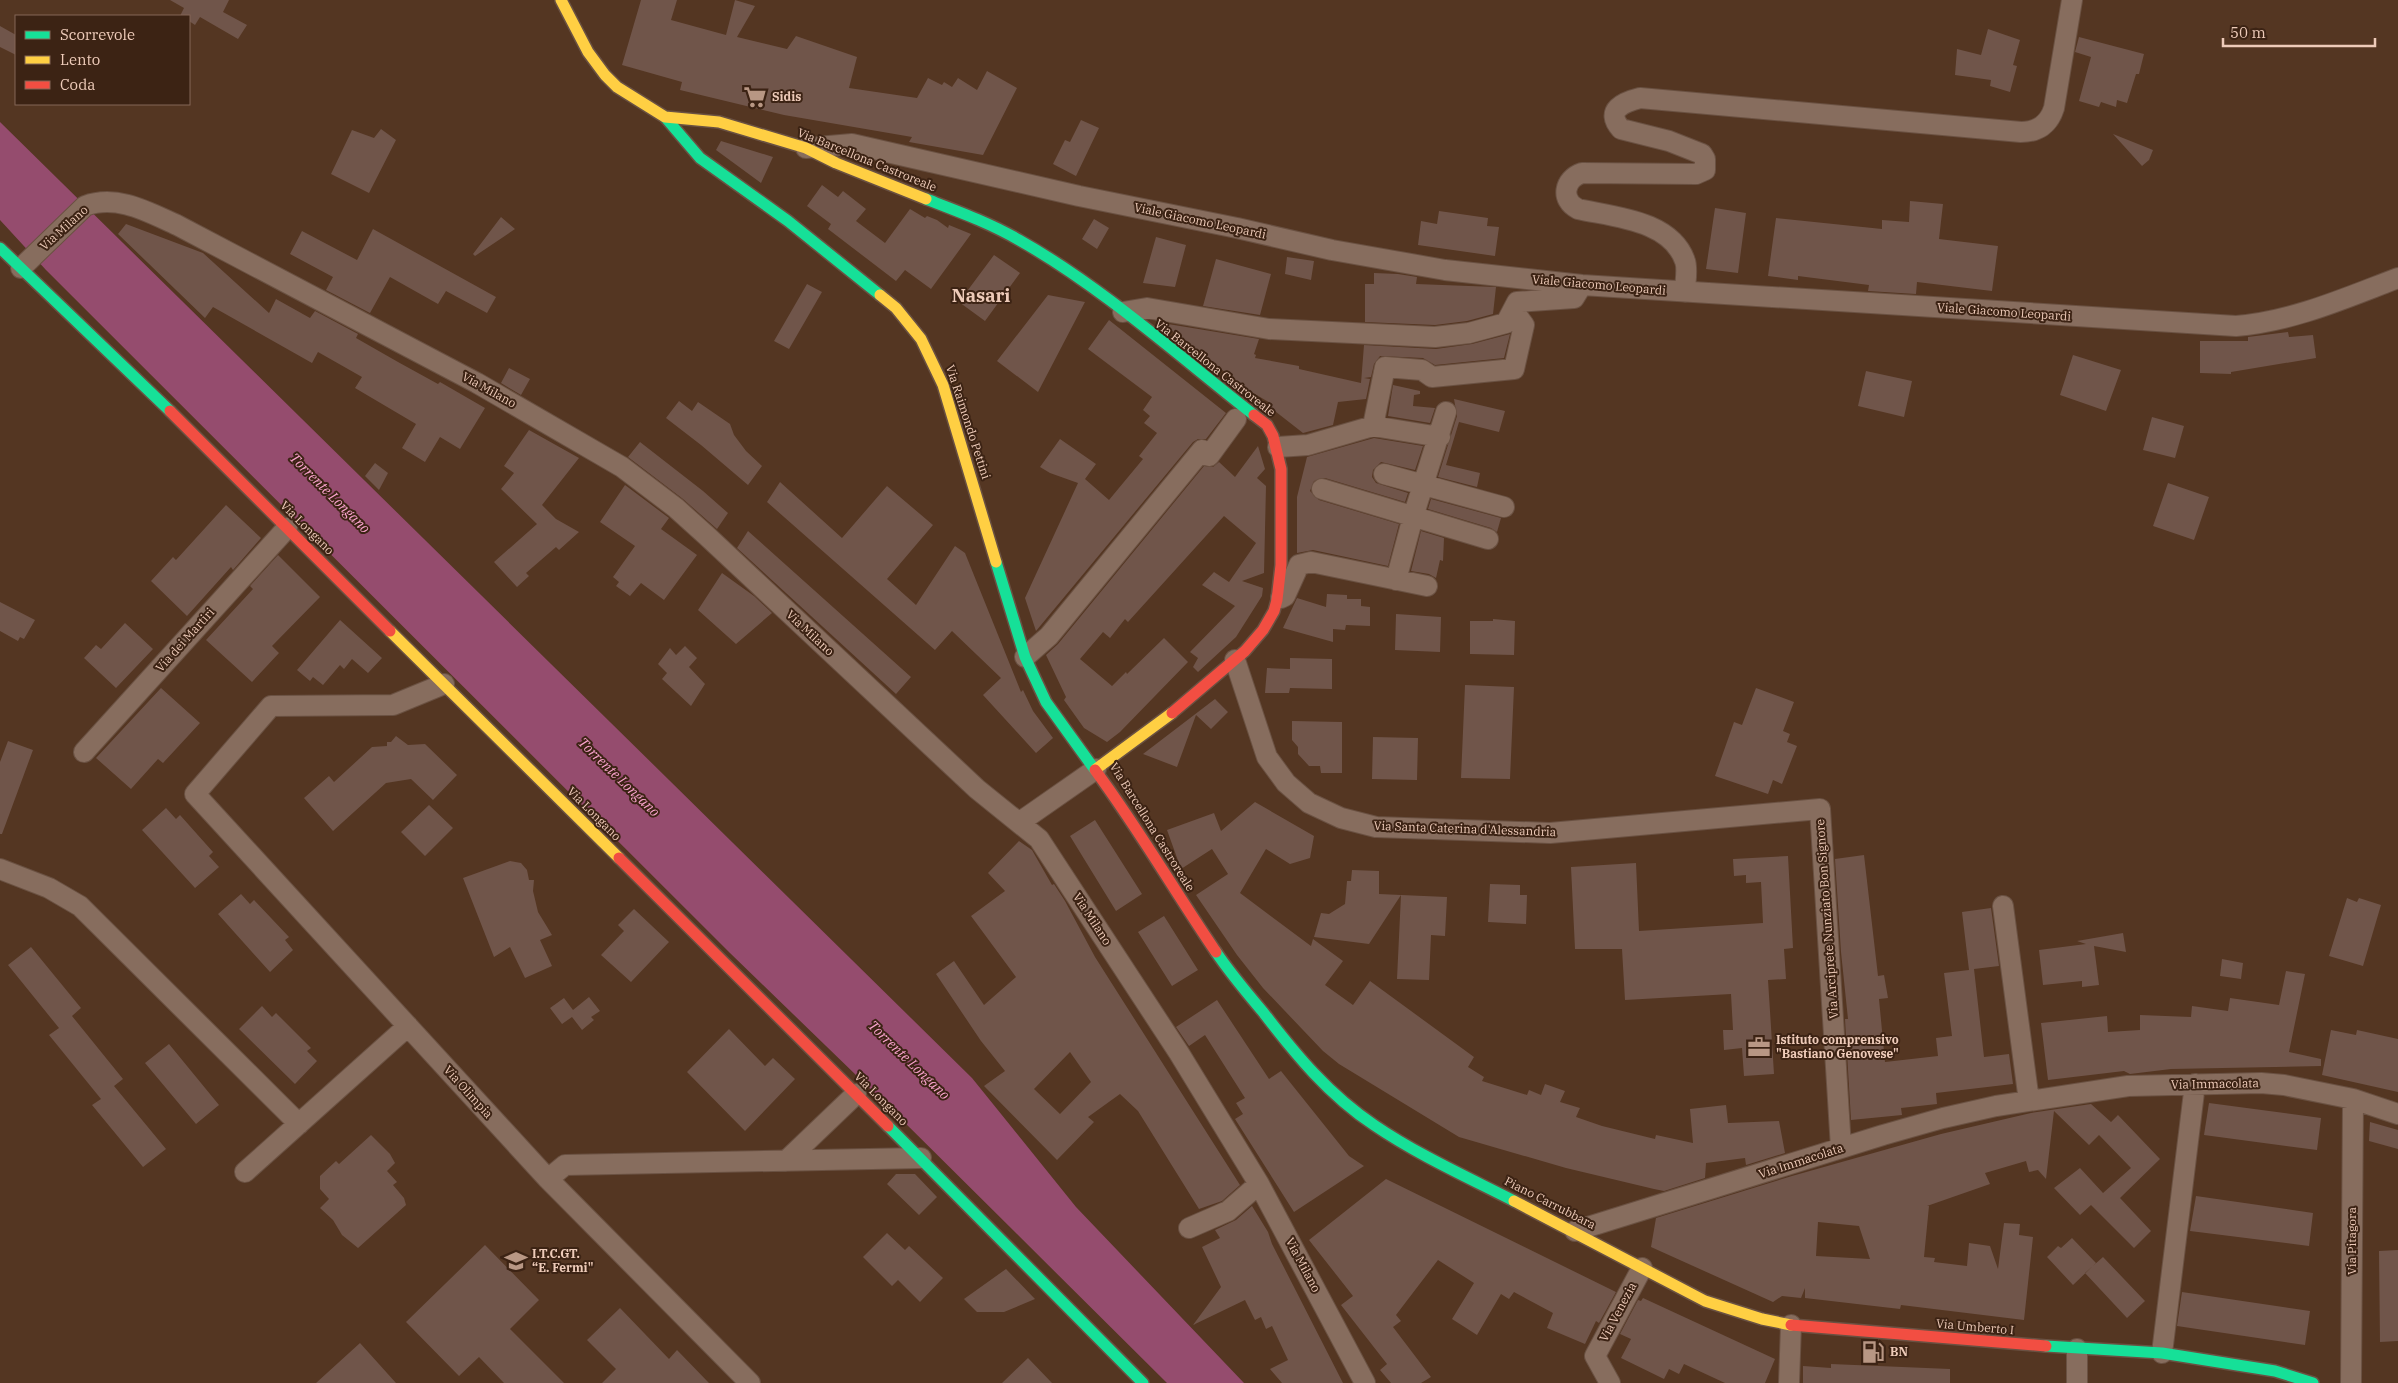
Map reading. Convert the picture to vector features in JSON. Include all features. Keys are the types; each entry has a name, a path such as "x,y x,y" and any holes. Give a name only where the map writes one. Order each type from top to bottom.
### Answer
{"street":[{"name":"Via Barcellona Castroreale","path":"562,0 588,52 605,75 616,86 665,117 719,122 806,148 836,163 968,215 1018,239 1043,254 1123,312 1257,416 1273,434 1278,447 1282,476 1280,579 1273,613 1262,634 1203,688 1096,768 1224,964 1298,1058 1348,1107 1375,1126 1444,1164"},
{"path":"1685,292 1686,262 1675,242 1646,225 1578,209 1572,206 1566,196 1568,183 1571,178 1582,173 1696,174 1705,170 1705,159 1702,154 1669,141 1621,129 1615,120 1617,108 1621,104 1640,98 2012,131 2036,130 2048,122 2054,108 2072,0"},
{"name":"Via Raimondo Pettini","path":"665,117 700,158 788,221 896,308 921,339 944,385 1025,657 1046,702 1096,768"},
{"name":"Viale Giacomo Leopardi","path":"806,148 852,144 1078,196 1340,252 1445,270 1582,285 2236,326 2275,322 2398,278"},
{"name":"Via Milano","path":"26,263 86,206 99,201 113,201 139,208 177,225 477,383 572,436 622,467 676,508 977,789 1039,839 1179,1053 1259,1184 1366,1383"},
{"name":"Via Longano","path":"0,248 26,263 122,364 921,1158 1143,1383"},
{"path":"1123,312 1148,308 1269,329 1435,336 1469,333 1506,323 1517,302 1574,298 1582,285"},
{"path":"1373,426 1385,367 1422,370 1432,377 1514,369 1524,325 1513,310"},
{"path":"1396,580 1413,517 1446,412"},
{"path":"1025,657 1049,636 1202,450 1209,456 1236,419"},
{"path":"1278,447 1308,445 1373,426 1440,436"},
{"path":"1384,474 1504,507"},
{"path":"1322,489 1488,540"},
{"name":"Via dei Martiri","path":"84,752 287,528"},
{"path":"1277,600 1285,596 1299,565 1311,562 1427,586"},
{"name":"Via Santa Caterina d'Alessandria","path":"1235,660 1267,757 1286,783 1309,803 1341,818 1376,827 1550,833 1820,809"},
{"name":"Via Olimpia","path":"444,684 393,705 271,706 195,794 548,1179 750,1383"},
{"path":"1020,822 1096,768"},
{"name":"Via Arciprete Nunziato Bon Signore","path":"1820,809 1842,1148"},
{"path":"0,869 49,888 80,906 299,1124"},
{"path":"2003,906 2029,1101"},
{"path":"245,1172 408,1026"},
{"path":"2162,1353 2195,1084"},
{"name":"Via Immacolata","path":"1575,1231 1942,1118 2029,1101 2128,1086 2195,1084 2284,1085 2352,1099 2398,1114"},
{"path":"786,1161 856,1094"},
{"name":"Via Pitagora","path":"2351,1383 2352,1099"},
{"path":"548,1179 565,1165 921,1158"},
{"name":"Piano Carrubbara","path":"1444,1164 1575,1231 1642,1268"},
{"path":"1189,1228 1228,1211 1259,1184"},
{"name":"Via Umberto I","path":"1642,1268 1705,1300 1762,1319 1791,1325 2077,1349 2162,1353 2275,1371 2313,1383"},
{"name":"Via Venezia","path":"1610,1383 1595,1356 1642,1268"},
{"path":"1789,1383 1791,1325"},
{"path":"2077,1349 2077,1383"}],"water":[{"name":"Torrente Longano","path":"0,122 972,1078 1076,1207 1244,1383 1167,1383 889,1107 730,953 46,270 0,220"}],"building":[{"path":"170,0 229,0 223,12 247,25 238,39 200,17 195,25 190,22 190,15 180,15 184,8"},
{"path":"641,0 677,0 671,20 726,35 735,0 755,6 737,37 787,49 796,36 857,57 849,88 917,98 928,78 942,85 944,82 952,87 958,78 977,90 987,71 1017,88 983,155 909,142 912,137 784,115 680,90 682,82 622,65"},
{"path":"0,26 15,34 15,54 0,47"},
{"path":"1988,29 2020,40 2013,65 2017,66 2010,92 1990,86 1991,80 1955,75 1957,49 1981,55"},
{"path":"2079,37 2144,54 2139,74 2136,74 2127,103 2117,100 2116,107 2101,102 2099,107 2079,101 2091,57 2075,52"},
{"path":"1081,120 1099,128 1076,176 1053,164 1065,140 1070,142"},
{"path":"381,129 396,140 369,193 331,174 352,130 374,138"},
{"path":"2113,134 2153,150 2149,160 2142,166"},
{"path":"721,141 773,157 761,183 716,150"},
{"path":"822,185 838,197 843,191 866,209 856,221 885,243 910,209 925,218 927,216 937,220 948,228 949,225 971,234 931,289 905,270 896,281 828,229 831,224 807,206"},
{"path":"1910,201 1943,204 1939,239 1998,246 1992,291 1917,282 1916,294 1868,291 1869,285 1798,276 1798,280 1768,276 1776,218 1882,229 1882,220 1909,222"},
{"path":"1715,208 1746,213 1738,273 1706,269"},
{"path":"1439,211 1488,218 1487,226 1499,227 1495,256 1418,245 1421,221 1437,224"},
{"path":"501,217 515,229 475,256 473,254"},
{"path":"1094,219 1109,228 1097,249 1082,239"},
{"path":"126,224 203,253 269,313 276,299 310,318 315,311 358,334 356,338 398,362 438,384 440,382 485,408 460,449 440,437 425,462 402,448 416,424 355,388 362,377 318,352 312,363 213,307 205,318 118,234"},
{"path":"373,229 496,297 487,313 446,291 438,304 390,277 370,313 326,290 333,277 290,254 302,231 357,260"},
{"path":"1156,237 1186,245 1175,287 1143,283"},
{"path":"994,255 1020,273 985,321 959,302"},
{"path":"1287,257 1314,261 1311,280 1285,274"},
{"path":"1216,259 1271,274 1260,315 1203,306"},
{"path":"1374,273 1417,277 1416,284 1496,287 1493,314 1467,321 1435,325 1365,322 1365,284 1374,284"},
{"path":"807,284 822,292 789,349 774,341"},
{"path":"1048,295 1085,302 1038,392 997,361"},
{"path":"1109,320 1226,413 1206,439 1198,439 1193,442 1036,631 1025,598 1078,483 1050,473 1040,467 1060,439 1096,464 1085,479 1109,500 1143,459 1139,456 1157,433 1144,423 1150,416 1143,410 1152,397 1088,349"},
{"path":"1162,323 1259,339 1254,354 1256,355 1255,358 1299,366 1299,369 1361,383 1364,345 1436,349 1472,344 1510,334 1504,358 1435,365 1423,358 1380,356 1374,364 1371,377 1364,378 1370,379 1366,399 1338,402 1333,425 1303,433 1271,408 1272,404 1248,390"},
{"path":"2288,332 2289,337 2313,335 2316,358 2231,372 2231,374 2200,373 2200,341 2248,341 2248,337"},
{"path":"2073,355 2121,370 2106,411 2060,395"},
{"path":"509,368 530,379 521,395 501,383"},
{"path":"1866,371 1912,381 1904,417 1858,406"},
{"path":"1393,385 1420,391 1420,394 1414,395 1413,406 1435,408 1430,423 1388,416"},
{"path":"1454,399 1505,411 1499,432 1459,422 1446,465 1480,473 1477,487 1438,477 1457,416"},
{"path":"679,401 692,411 698,402 730,424 734,435 746,451 762,466 748,485 666,418"},
{"path":"2152,417 2184,426 2175,458 2143,450"},
{"path":"529,430 579,458 542,505 556,519 579,532 559,550 556,547 526,573 529,576 517,587 494,562 537,524 501,489 514,473 504,466"},
{"path":"1374,438 1423,446 1415,470 1381,462 1373,470 1372,477 1376,483 1408,493 1405,502 1325,478 1314,481 1310,491 1319,500 1399,524 1388,566 1313,550 1297,553 1297,497 1307,457"},
{"path":"640,442 728,513 717,529 683,499 628,457"},
{"path":"1258,446 1265,469 1257,478 1266,486 1264,573 1242,581 1263,588 1262,596 1236,637 1198,672 1193,667 1198,658 1190,652 1235,606 1202,585 1214,572 1229,582 1256,543 1224,516 1128,622 1125,619 1110,638 1103,632 1080,659 1112,686 1164,638 1188,662 1120,732 1107,742 1084,728 1064,700 1066,697 1046,655 1058,644 1204,466 1213,467 1219,462 1235,477"},
{"path":"375,463 388,473 379,490 365,476"},
{"path":"780,482 842,538 887,486 933,525 887,579 916,605 955,546 965,553 1021,692 1023,690 1033,711 1053,738 1036,753 983,695 1001,678 952,631 935,650 767,502"},
{"path":"2168,483 2209,497 2194,540 2153,526"},
{"path":"625,485 669,518 661,529 697,555 664,600 641,583 630,596 616,586 619,582 613,577 635,546 600,522"},
{"path":"1431,499 1501,518 1497,532 1491,528 1428,509"},
{"path":"226,505 261,538 233,570 231,567 187,616 151,581 173,557 176,560"},
{"path":"748,531 911,677 896,694 737,548"},
{"path":"1421,531 1444,538 1443,561 1440,560 1436,578 1429,574 1411,571"},
{"path":"278,555 320,597 272,646 279,653 252,682 206,640 253,589 250,586"},
{"path":"722,573 754,596 772,613 736,644 698,610"},
{"path":"1327,594 1347,595 1347,599 1361,599 1361,606 1370,607 1370,626 1346,625 1345,630 1333,629 1333,642 1283,628 1297,598 1326,607"},
{"path":"0,602 35,620 24,639 20,637 18,641 0,631"},
{"path":"1396,614 1441,617 1440,652 1395,650"},
{"path":"1493,619 1515,621 1514,655 1470,654 1470,621 1493,621"},
{"path":"340,620 382,658 368,673 352,659 344,669 340,665 323,685 313,677 310,681 297,670"},
{"path":"125,623 153,649 116,688 84,658 96,645 101,649"},
{"path":"685,646 697,658 689,667 705,684 691,706 662,679 667,673 658,664 670,648 676,655"},
{"path":"1290,658 1332,659 1332,689 1290,688 1289,693 1265,693 1267,668 1290,669"},
{"path":"1465,685 1514,687 1510,779 1461,778"},
{"path":"161,688 200,723 163,763 158,759 131,789 96,758"},
{"path":"1756,688 1794,702 1783,731 1790,734 1787,742 1797,746 1782,784 1773,780 1768,794 1715,776 1734,722 1742,725"},
{"path":"1215,699 1228,712 1211,729 1196,715 1177,767 1143,754"},
{"path":"1292,721 1342,722 1342,773 1321,773 1320,766 1309,766 1298,754 1298,747 1292,740"},
{"path":"396,736 408,745 425,744 457,775 433,800 411,779 386,783 333,831 304,798 329,776 334,782 372,747 387,746 387,742 391,742"},
{"path":"1373,737 1418,738 1417,780 1372,779"},
{"path":"8,741 33,750 2,834 0,834 0,762"},
{"path":"1255,802 1314,836 1310,858 1290,864 1266,849 1240,893 1311,946 1313,939 1343,961 1325,985 1353,1005 1370,981 1474,1057 1468,1067 1484,1077 1482,1081 1527,1095 1529,1090 1541,1095 1545,1084 1565,1091 1560,1102 1580,1108 1576,1117 1602,1126 1655,1139 1656,1135 1693,1143 1690,1109 1726,1105 1728,1123 1779,1121 1785,1153 1746,1165 1745,1158 1706,1163 1705,1178 1664,1191 1566,1168 1459,1137 1339,1064 1323,1051 1263,988 1237,955 1196,895 1228,874 1212,849 1181,869 1167,830 1214,813 1221,831"},
{"path":"429,805 453,828 425,856 401,832"},
{"path":"166,808 176,819 180,815 213,852 209,856 219,867 195,888 142,830"},
{"path":"1095,820 1142,894 1116,911 1070,836"},
{"path":"1019,841 1032,850 1052,885 1054,884 1065,901 1095,957 1240,1185 1222,1201 1199,1209 1138,1111 1120,1094 1088,1117 1094,1122 1057,1160 984,1086 1005,1071 981,1041 936,974 954,961 984,1005 1016,977 971,916 1005,891 988,873","holes":["1070,1052 1091,1082 1060,1114 1034,1089"]},
{"path":"1864,855 1878,976 1884,975 1888,998 1879,999 1885,1062 1938,1056 1936,1038 1952,1036 1944,973 1969,970 1962,912 1991,908 1999,966 1974,969 1984,1057 2009,1054 2013,1084 1936,1093 1937,1104 1901,1108 1902,1115 1851,1120 1845,1019 1848,1019 1841,952 1835,859"},
{"path":"1788,856 1793,948 1784,949 1786,979 1768,980 1774,1074 1744,1076 1742,1048 1724,1050 1723,1030 1733,1030 1731,994 1625,1000 1622,949 1575,949 1571,867 1636,863 1639,931 1763,923 1761,882 1746,883 1746,875 1734,876 1733,859"},
{"path":"510,861 521,863 527,870 529,880 534,880 533,891 538,912 552,935 540,940 552,966 525,978 510,947 494,957 463,878"},
{"path":"1352,870 1379,871 1379,894 1401,895 1369,944 1314,937 1321,913 1329,914 1345,904 1347,881 1351,881"},
{"path":"1490,884 1520,885 1520,895 1527,895 1526,924 1488,922"},
{"path":"241,894 250,904 254,900 289,937 285,940 293,950 270,972 218,914"},
{"path":"1401,895 1447,897 1445,936 1431,935 1429,980 1397,979"},
{"path":"2347,898 2357,902 2359,898 2381,905 2363,966 2329,956"},
{"path":"634,909 669,942 631,982 601,955 624,931 618,925"},
{"path":"1164,916 1198,970 1172,986 1138,932"},
{"path":"2123,933 2126,952 2094,946 2099,985 2082,987 2082,981 2043,985 2039,950 2086,944 2077,941"},
{"path":"31,947 81,1008 72,1016 123,1079 114,1086 166,1149 143,1167 92,1105 101,1099 49,1035 59,1028 8,965"},
{"path":"2222,959 2243,963 2241,979 2220,976"},
{"path":"2286,971 2305,974 2289,1052 2321,1059 2321,1066 2171,1069 2130,1074 2124,1071 2048,1080 2041,1023 2107,1016 2108,1032 2140,1030 2140,1015 2191,1017 2192,1006 2228,1011 2230,998 2279,1005"},
{"path":"589,997 600,1011 591,1017 594,1020 582,1030 572,1017 562,1024 550,1008 564,998 573,1010"},
{"path":"1217,1000 1269,1079 1281,1071 1349,1156 1364,1166 1294,1212 1235,1119 1243,1114 1236,1103 1245,1098 1205,1035 1189,1046 1176,1027"},
{"path":"262,1006 272,1017 276,1013 311,1048 307,1051 317,1061 295,1084 239,1029"},
{"path":"729,1029 765,1066 773,1058 795,1079 745,1131 687,1072"},
{"path":"2331,1030 2356,1035 2357,1030 2398,1039 2398,1092 2322,1075"},
{"path":"169,1044 219,1105 196,1124 145,1063"},
{"path":"2209,1103 2321,1118 2317,1150 2204,1135"},
{"path":"2091,1104 2111,1122 2118,1115 2160,1159 2120,1198 2151,1231 2134,1248 2091,1205 2080,1215 2054,1188 2080,1168 2103,1193 2131,1168 2099,1135 2089,1145 2054,1111 2046,1179 2038,1170 2029,1172 2026,1161 1985,1173 1990,1184 1927,1206 1929,1206 1924,1257 1935,1258 1934,1262 1967,1266 1969,1243 1990,1246 1998,1269 2004,1223 2020,1224 2019,1235 2033,1237 2024,1320 1901,1305 1900,1309 1805,1298 1805,1288 1801,1298 1782,1296 1773,1302 1651,1247 1656,1218 1792,1176 1941,1134 2031,1113","holes":["1818,1222 1859,1226 1870,1259 1816,1256"]},
{"path":"2370,1122 2398,1130 2398,1149 2369,1141"},
{"path":"371,1135 390,1154 395,1163 387,1171 397,1182 393,1185 404,1198 406,1205 358,1248 342,1235 333,1220 320,1208 329,1199 320,1189 320,1176 336,1161 339,1164"},
{"path":"896,1174 915,1174 937,1197 919,1215 887,1184"},
{"path":"1386,1179 1616,1292 1599,1323 1596,1321 1585,1344 1547,1328 1553,1313 1514,1292 1509,1299 1501,1294 1477,1335 1452,1319 1474,1283 1438,1260 1396,1315 1401,1321 1393,1327 1431,1377 1421,1383 1391,1383 1380,1370 1387,1364 1341,1305 1353,1296 1309,1240"},
{"path":"2196,1196 2313,1213 2309,1246 2190,1231"},
{"path":"1252,1206 1268,1232 1272,1244 1343,1383 1282,1383 1270,1369 1288,1360 1272,1326 1266,1329 1261,1317 1255,1320 1245,1300 1193,1325 1221,1287 1202,1247 1220,1238 1215,1230 1236,1220"},
{"path":"887,1233 905,1250 909,1246 943,1278 920,1302 898,1280 892,1286 863,1257"},
{"path":"2072,1238 2096,1263 2073,1285 2047,1257 2058,1246 2061,1248"},
{"path":"485,1245 539,1300 510,1329 564,1383 504,1383 479,1357 459,1376 406,1322"},
{"path":"2398,1250 2398,1341 2380,1342 2379,1251"},
{"path":"2103,1257 2145,1301 2127,1318 2085,1273"},
{"path":"1006,1269 1035,1299 1004,1312 977,1312 964,1299"},
{"path":"2182,1292 2310,1311 2305,1345 2177,1326"},
{"path":"1643,1298 1775,1359 1765,1383 1725,1383 1684,1364 1679,1374 1669,1369 1664,1379 1621,1358 1631,1339 1620,1334 1638,1300 1641,1301"},
{"path":"620,1308 669,1359 677,1350 709,1383 602,1383 616,1369 587,1340"},
{"path":"360,1343 396,1383 316,1383"},
{"path":"1028,1358 1052,1383 1002,1383"},
{"path":"1831,1364 1950,1369 1950,1383 1803,1383 1803,1366 1831,1368"}],"traffic: fast":[{"path":"665,117 700,158 788,221 880,295"},
{"path":"926,199 997,228 1050,258 1110,300 1254,415"},
{"path":"0,248 170,411"},
{"path":"996,562 1025,657 1046,702 1095,770"},
{"path":"1216,952 1301,1059 1342,1101 1374,1125 1408,1146 1514,1201"},
{"path":"888,1126 1143,1383"},
{"path":"2046,1346 2162,1353 2275,1371 2313,1383"}],"traffic: slow":[{"path":"561,0 588,52 605,75 617,87 665,117 719,122 806,148 836,163 926,199"},
{"path":"880,295 896,308 921,339 943,385 996,562"},
{"path":"390,631 619,858"},
{"path":"1096,769 1172,713"},
{"path":"1514,1201 1705,1301 1762,1319 1791,1325"}],"traffic: jam":[{"path":"170,411 390,631"},
{"path":"1172,713 1245,651 1263,630 1274,611 1281,565 1281,469 1273,436 1267,425 1254,415"},
{"path":"1095,770 1127,815 1216,952"},
{"path":"619,858 888,1126"},
{"path":"1791,1325 2046,1346"}],"place":[{"name":"Sidis","path":"755,97"},
{"name":"Istituto comprensivo \"Bastiano Genovese\"","path":"1759,1047"},
{"name":"I.T.C.GT. “E. Fermi\"","path":"516,1261"},
{"name":"BN","path":"1873,1352"}],"district":[{"name":"Nasari","path":"981,296"}]}
